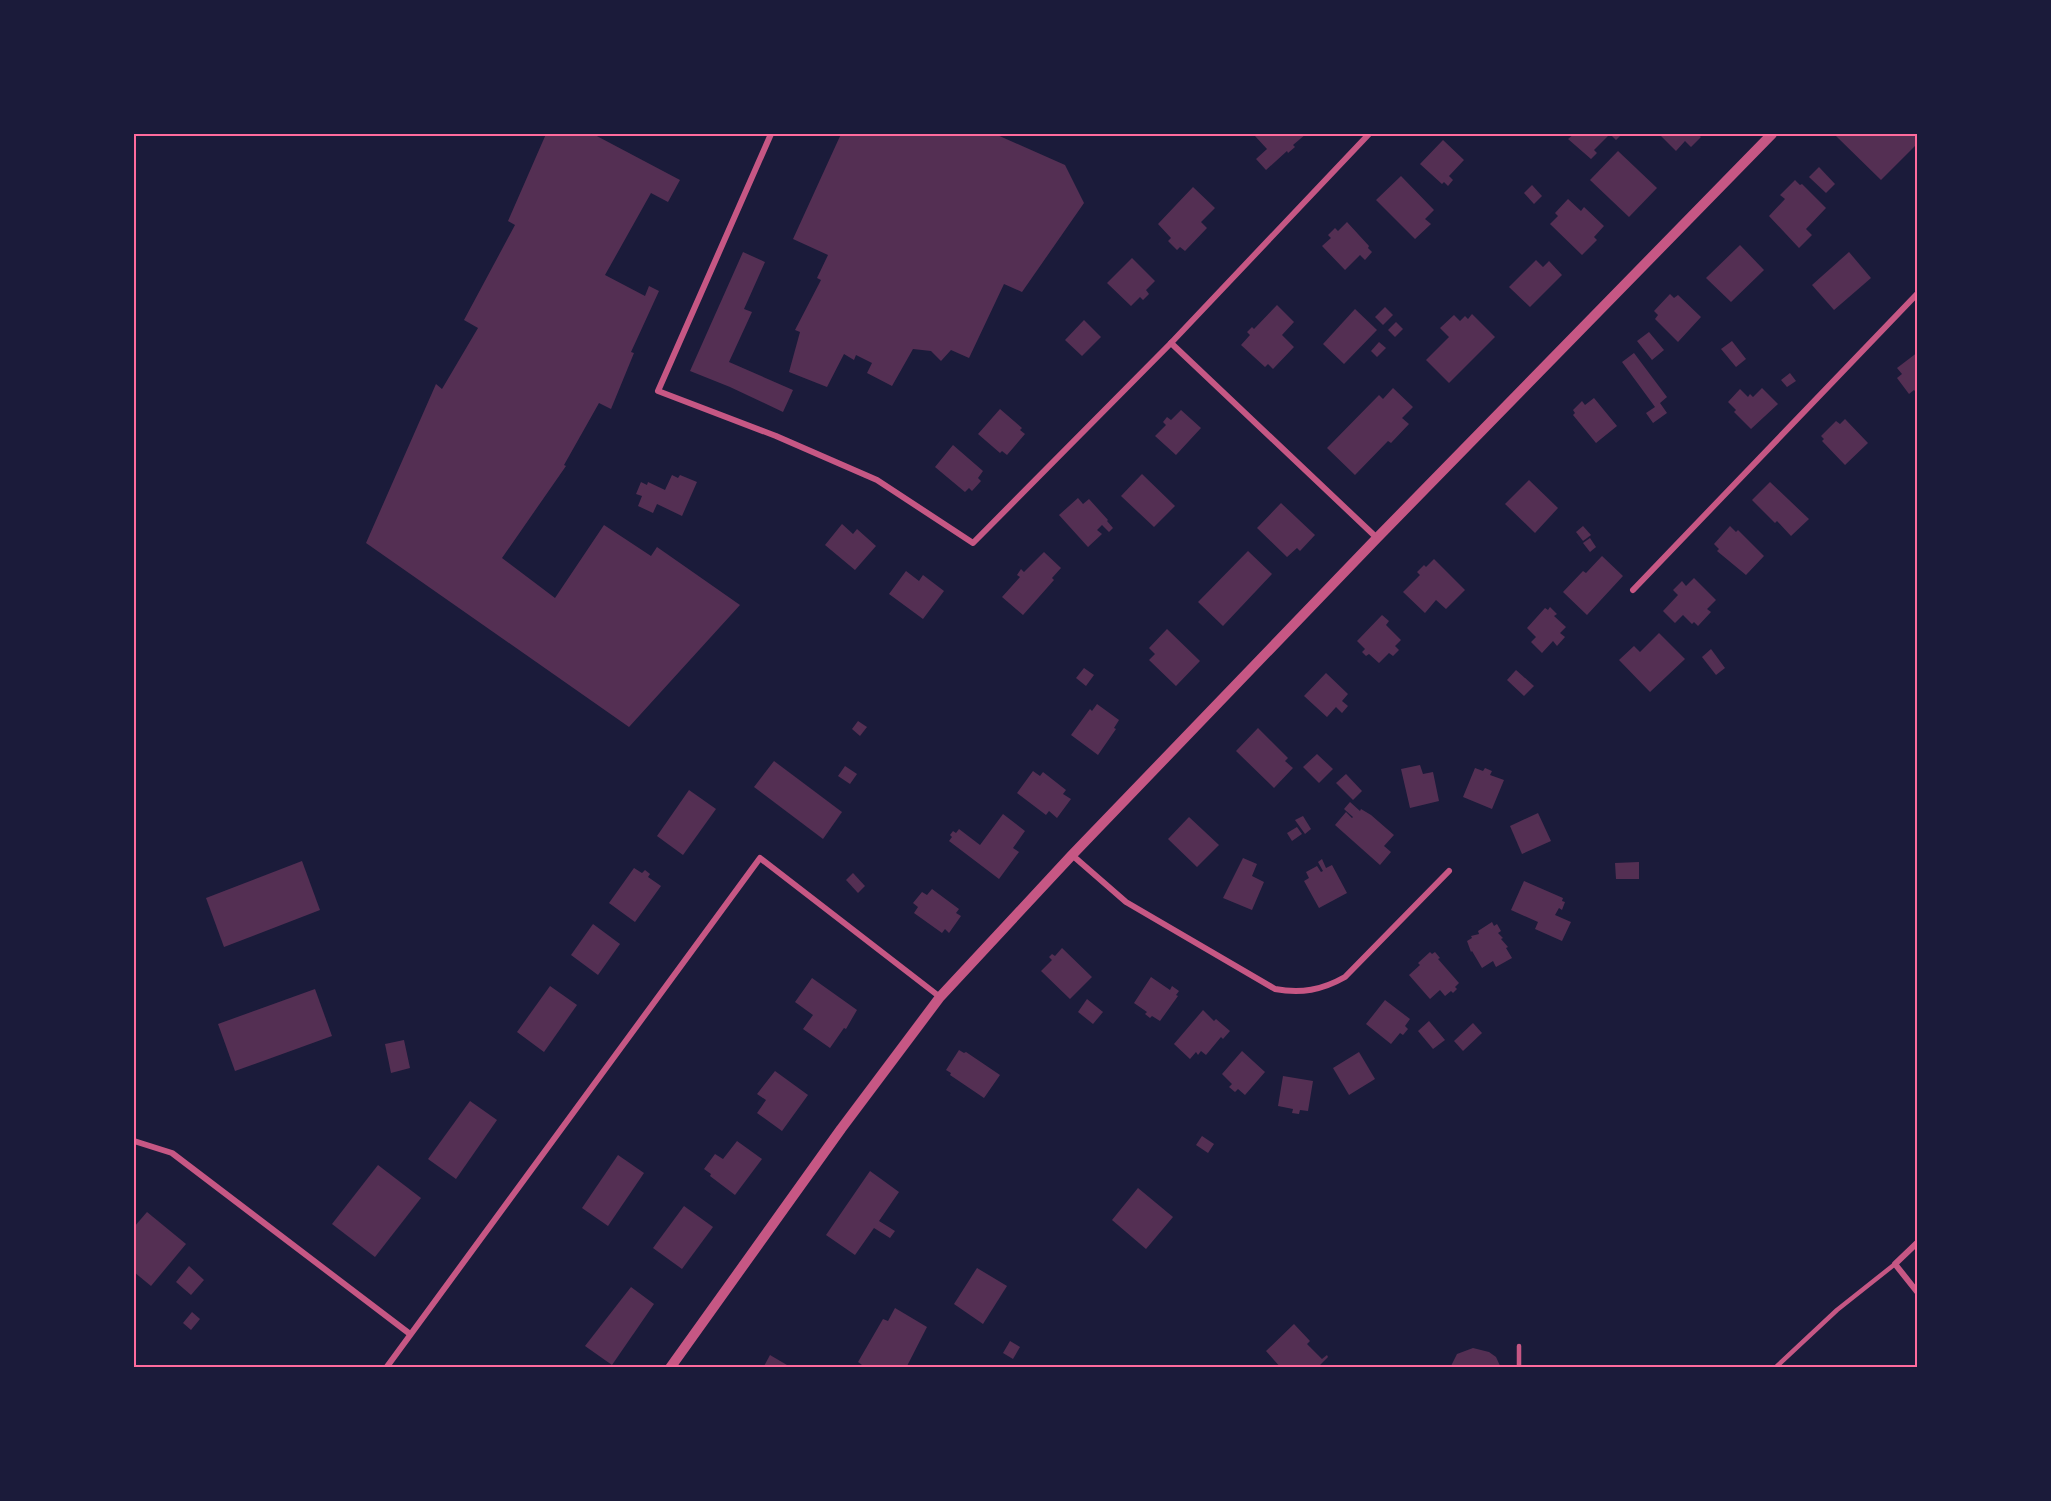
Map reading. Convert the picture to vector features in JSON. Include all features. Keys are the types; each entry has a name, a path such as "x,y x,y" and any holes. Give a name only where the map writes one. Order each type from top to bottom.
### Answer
{"street":[{"path":"771,134 658,391 776,436 877,480 974,543 1171,343 1365,135"},
{"path":"670,1368 841,1129 940,997 1072,855 1377,538 1772,134"},
{"path":"1633,590 1917,293"},
{"path":"1171,343 1377,538"},
{"path":"1072,855 1126,902 1275,989 1291,993 1329,986 1345,977 1449,871"},
{"path":"386,1368 760,858 940,997"},
{"path":"134,1141 172,1153 410,1334"},
{"path":"1917,1242 1895,1264 1917,1293"}],"lane":[{"path":"1775,1368 1837,1310 1895,1264"},
{"path":"1519,1346 1519,1368"}],"building":[{"path":"546,134 593,134 680,180 668,202 651,193 605,275 645,296 649,286 659,291 631,352 634,353 611,409 599,403 564,465 566,466 502,558 555,598 604,525 651,556 657,547 740,605 629,727 366,543 436,384 442,389 478,328 464,320 515,225 508,221"},
{"path":"841,134 995,134 1065,165 1084,203 1022,292 1004,284 969,358 951,350 941,361 931,351 913,349 892,386 867,373 872,363 856,355 854,360 844,354 827,387 789,372 800,332 795,330 821,280 817,278 828,255 793,239"},
{"path":"1258,134 1306,134 1293,145 1295,147 1288,153 1287,151 1266,170 1256,159 1267,149 1255,136"},
{"path":"1574,134 1610,134 1594,150 1597,153 1591,159 1568,139"},
{"path":"1610,134 1622,134 1616,140"},
{"path":"1659,134 1697,134 1701,137 1691,147 1685,141 1676,151"},
{"path":"1838,134 1918,134 1918,143 1881,180 1836,136"},
{"path":"1443,140 1464,160 1449,176 1453,180 1448,186 1444,182 1442,184 1420,164"},
{"path":"1618,151 1657,188 1629,217 1590,180"},
{"path":"1819,167 1835,184 1826,193 1809,177"},
{"path":"1401,176 1434,210 1425,219 1431,224 1415,239 1376,200"},
{"path":"1795,180 1826,208 1806,229 1812,235 1799,248 1769,216 1785,199 1780,195"},
{"path":"1532,185 1542,196 1534,204 1524,193"},
{"path":"1193,187 1215,208 1201,222 1207,228 1185,251 1180,247 1177,250 1168,241 1171,238 1158,224"},
{"path":"1568,199 1581,211 1584,207 1604,226 1594,237 1597,240 1582,255 1550,224 1558,216 1555,213"},
{"path":"1347,222 1372,252 1365,260 1360,255 1345,270 1322,246 1331,238 1328,235 1335,228 1338,231"},
{"path":"1740,245 1764,270 1731,302 1706,278"},
{"path":"743,252 765,262 744,309 752,312 729,362 793,390 783,412 690,371"},
{"path":"1849,252 1871,278 1834,310 1812,285"},
{"path":"1132,258 1155,281 1146,290 1149,294 1143,300 1140,297 1131,306 1107,283"},
{"path":"1536,260 1543,267 1549,261 1562,275 1530,307 1509,287"},
{"path":"1670,294 1674,298 1678,295 1701,317 1678,342 1655,319 1658,315 1654,311"},
{"path":"1277,305 1294,322 1282,335 1294,347 1273,369 1268,364 1265,367 1241,345 1250,335 1247,332 1252,327 1254,329"},
{"path":"1385,307 1393,315 1383,325 1375,317"},
{"path":"1355,309 1377,330 1344,364 1323,344"},
{"path":"1472,314 1495,337 1449,383 1426,360 1449,337 1440,328 1454,315 1460,321 1465,316 1468,319"},
{"path":"1084,320 1101,337 1082,356 1065,340"},
{"path":"1396,322 1403,329 1395,337 1388,330"},
{"path":"1649,332 1664,350 1652,360 1637,341"},
{"path":"1732,341 1746,359 1736,367 1721,349"},
{"path":"1379,342 1386,348 1377,357 1371,351"},
{"path":"1918,352 1918,395 1914,390 1909,394 1897,378 1902,374 1897,368"},
{"path":"1634,353 1667,397 1660,403 1667,413 1653,423 1646,413 1655,407 1622,362"},
{"path":"1790,373 1796,381 1787,387 1781,380"},
{"path":"1393,388 1413,407 1402,418 1409,424 1391,443 1388,441 1355,475 1327,448 1379,395 1383,399"},
{"path":"1762,388 1778,404 1751,429 1734,412 1736,410 1728,402 1740,389 1748,397 1750,394 1753,397"},
{"path":"1594,398 1617,426 1596,443 1573,415 1575,413 1573,410 1582,401 1585,405"},
{"path":"1000,409 1022,428 1020,430 1025,434 1007,455 1002,451 1000,453 978,434"},
{"path":"1181,410 1201,428 1176,455 1155,436 1166,425 1163,422 1167,417 1171,420"},
{"path":"1845,419 1868,443 1845,465 1822,441 1824,439 1821,436 1836,421 1840,424"},
{"path":"953,445 983,471 978,478 981,481 972,491 969,488 965,492 935,467"},
{"path":"1142,474 1175,506 1154,527 1121,496"},
{"path":"672,475 678,478 680,475 697,482 682,516 657,504 653,513 638,506 642,496 636,494 641,482 647,485 648,482 665,490"},
{"path":"1529,480 1558,508 1535,533 1505,504"},
{"path":"1770,482 1809,519 1791,536 1752,500"},
{"path":"1078,498 1083,504 1089,499 1113,528 1109,532 1102,525 1097,530 1102,534 1088,547 1059,515"},
{"path":"1281,503 1315,535 1300,551 1297,548 1287,557 1257,528"},
{"path":"842,524 853,534 857,529 876,546 855,570 825,545"},
{"path":"1583,526 1591,535 1583,541 1576,532"},
{"path":"1730,526 1736,532 1738,530 1764,556 1746,575 1717,551 1719,549 1714,544"},
{"path":"1590,538 1596,547 1590,552 1583,543"},
{"path":"1248,551 1272,574 1223,626 1198,602"},
{"path":"1044,552 1061,568 1052,578 1054,580 1023,615 1002,597 1020,577 1017,575 1021,569 1024,572"},
{"path":"1602,556 1623,576 1587,615 1563,592 1583,571 1586,573"},
{"path":"1434,559 1465,590 1446,609 1436,600 1425,613 1403,592 1420,575 1417,572"},
{"path":"906,571 919,581 923,575 944,591 923,619 889,594"},
{"path":"1694,578 1716,600 1707,609 1711,612 1698,626 1694,622 1692,624 1683,615 1675,623 1663,611 1678,595 1673,590 1682,581 1686,586"},
{"path":"1550,607 1557,614 1554,616 1566,627 1560,633 1565,637 1557,646 1553,641 1542,653 1531,642 1536,637 1527,628 1545,608 1548,610"},
{"path":"1382,615 1389,621 1386,625 1401,640 1395,646 1399,650 1393,656 1389,653 1379,663 1369,654 1366,656 1362,652 1365,649 1357,641"},
{"path":"1167,629 1200,661 1176,686 1149,660 1155,654 1149,648"},
{"path":"1659,633 1685,659 1650,692 1619,660 1634,646 1640,652"},
{"path":"1711,649 1725,668 1716,675 1702,657"},
{"path":"1084,668 1094,675 1086,686 1076,678"},
{"path":"1516,670 1534,686 1524,696 1507,680"},
{"path":"1326,673 1348,694 1342,701 1348,706 1342,713 1336,707 1327,717 1304,696"},
{"path":"1097,704 1119,720 1114,728 1116,729 1098,755 1071,735 1090,709 1092,711"},
{"path":"858,721 867,727 860,736 852,729"},
{"path":"1258,728 1288,758 1285,761 1293,768 1274,788 1236,751"},
{"path":"1317,754 1333,769 1319,783 1303,767"},
{"path":"774,761 842,812 823,839 754,787"},
{"path":"1420,765 1423,774 1433,772 1439,801 1410,808 1401,769"},
{"path":"845,766 857,774 850,784 838,776"},
{"path":"1475,768 1483,771 1485,768 1492,771 1490,775 1504,780 1492,809 1463,797"},
{"path":"1033,771 1040,776 1043,772 1066,790 1063,794 1071,799 1057,818 1049,811 1046,815 1017,793"},
{"path":"1346,774 1362,791 1353,800 1336,783"},
{"path":"689,790 716,809 683,855 657,836"},
{"path":"1350,802 1360,811 1361,809 1371,815 1394,835 1384,846 1391,852 1380,865 1335,825 1346,812 1353,817 1344,809"},
{"path":"1538,813 1551,841 1522,854 1510,826"},
{"path":"1003,814 1025,831 1013,848 1019,852 999,879 949,841 953,831 956,833 959,829 980,845"},
{"path":"1303,816 1311,829 1305,834 1295,820"},
{"path":"1189,817 1219,845 1197,867 1168,839"},
{"path":"1297,827 1302,834 1292,841 1287,833"},
{"path":"1243,858 1257,864 1252,876 1264,882 1252,910 1223,898"},
{"path":"1322,859 1326,868 1332,865 1347,893 1319,908 1304,881 1309,878 1306,872 1317,866 1321,872 1323,871 1318,862"},
{"path":"302,861 320,910 224,947 206,898"},
{"path":"1639,862 1639,879 1616,879 1615,863"},
{"path":"634,868 642,873 645,870 650,874 648,877 661,886 635,922 609,903"},
{"path":"853,873 865,886 858,893 846,880"},
{"path":"1524,881 1563,898 1562,901 1565,902 1562,910 1559,908 1555,915 1571,922 1562,941 1535,929 1538,922 1511,910"},
{"path":"932,889 959,909 956,913 961,916 949,933 945,929 942,933 914,913 918,907 913,903 922,892 927,895"},
{"path":"1492,922 1494,926 1497,924 1501,931 1498,933 1503,938 1501,939 1508,947 1506,948 1512,958 1496,967 1493,961 1482,968 1471,952 1467,941"},
{"path":"593,924 620,944 598,975 571,955"},
{"path":"1062,948 1092,977 1070,999 1041,971 1052,960 1049,957 1052,954 1055,956"},
{"path":"1430,952 1432,954 1435,952 1440,958 1438,959 1459,983 1453,993 1451,991 1445,996 1440,990 1430,999 1409,975"},
{"path":"1151,977 1170,990 1172,986 1179,991 1176,995 1178,996 1160,1021 1152,1016 1150,1018 1145,1014 1147,1012 1134,1003"},
{"path":"812,978 857,1010 846,1029 844,1028 830,1048 803,1029 813,1015 795,1002"},
{"path":"550,986 577,1005 544,1052 517,1032"},
{"path":"315,989 332,1036 235,1071 218,1024"},
{"path":"1087,999 1103,1012 1093,1024 1078,1012"},
{"path":"1385,1000 1410,1019 1405,1026 1408,1029 1403,1035 1400,1033 1391,1044 1366,1024"},
{"path":"1203,1010 1214,1021 1216,1019 1230,1031 1223,1039 1221,1037 1206,1055 1201,1051 1198,1055 1196,1052 1190,1059 1174,1044"},
{"path":"1429,1021 1445,1040 1433,1049 1418,1031"},
{"path":"1473,1023 1482,1033 1463,1051 1454,1041"},
{"path":"404,1040 410,1068 391,1073 385,1044"},
{"path":"959,1050 966,1052 1000,1075 984,1098 946,1070"},
{"path":"1242,1051 1265,1072 1245,1095 1238,1089 1235,1092 1229,1087 1232,1084 1222,1074"},
{"path":"1359,1052 1375,1079 1349,1095 1333,1068"},
{"path":"775,1071 808,1095 782,1131 757,1113 766,1100 757,1094"},
{"path":"1283,1076 1313,1081 1308,1111 1300,1110 1299,1114 1292,1113 1293,1109 1278,1106"},
{"path":"470,1101 497,1120 456,1179 428,1159"},
{"path":"1202,1136 1214,1144 1208,1153 1196,1145"},
{"path":"737,1141 762,1159 735,1195 704,1169 715,1154 723,1159"},
{"path":"618,1155 644,1173 608,1226 582,1208"},
{"path":"378,1165 421,1198 375,1257 332,1224"},
{"path":"870,1171 899,1192 879,1221 895,1231 890,1238 874,1228 855,1255 826,1235"},
{"path":"1138,1188 1173,1217 1146,1249 1112,1220"},
{"path":"684,1206 713,1227 682,1269 653,1248"},
{"path":"147,1212 186,1244 151,1286 134,1272 134,1227"},
{"path":"189,1266 204,1280 191,1295 176,1282"},
{"path":"977,1268 1007,1286 983,1324 954,1304"},
{"path":"631,1287 654,1304 612,1365 585,1346"},
{"path":"895,1308 927,1327 906,1368 861,1368 862,1365 858,1362 883,1319 888,1321"},
{"path":"192,1312 200,1319 191,1330 183,1323"},
{"path":"1294,1324 1310,1341 1307,1344 1322,1359 1327,1355 1328,1357 1317,1368 1281,1368 1266,1351"},
{"path":"1010,1341 1020,1347 1013,1359 1003,1353"},
{"path":"1473,1348 1489,1352 1496,1357 1501,1368 1450,1368 1457,1354"},
{"path":"770,1355 787,1365 785,1368 763,1368"}]}
